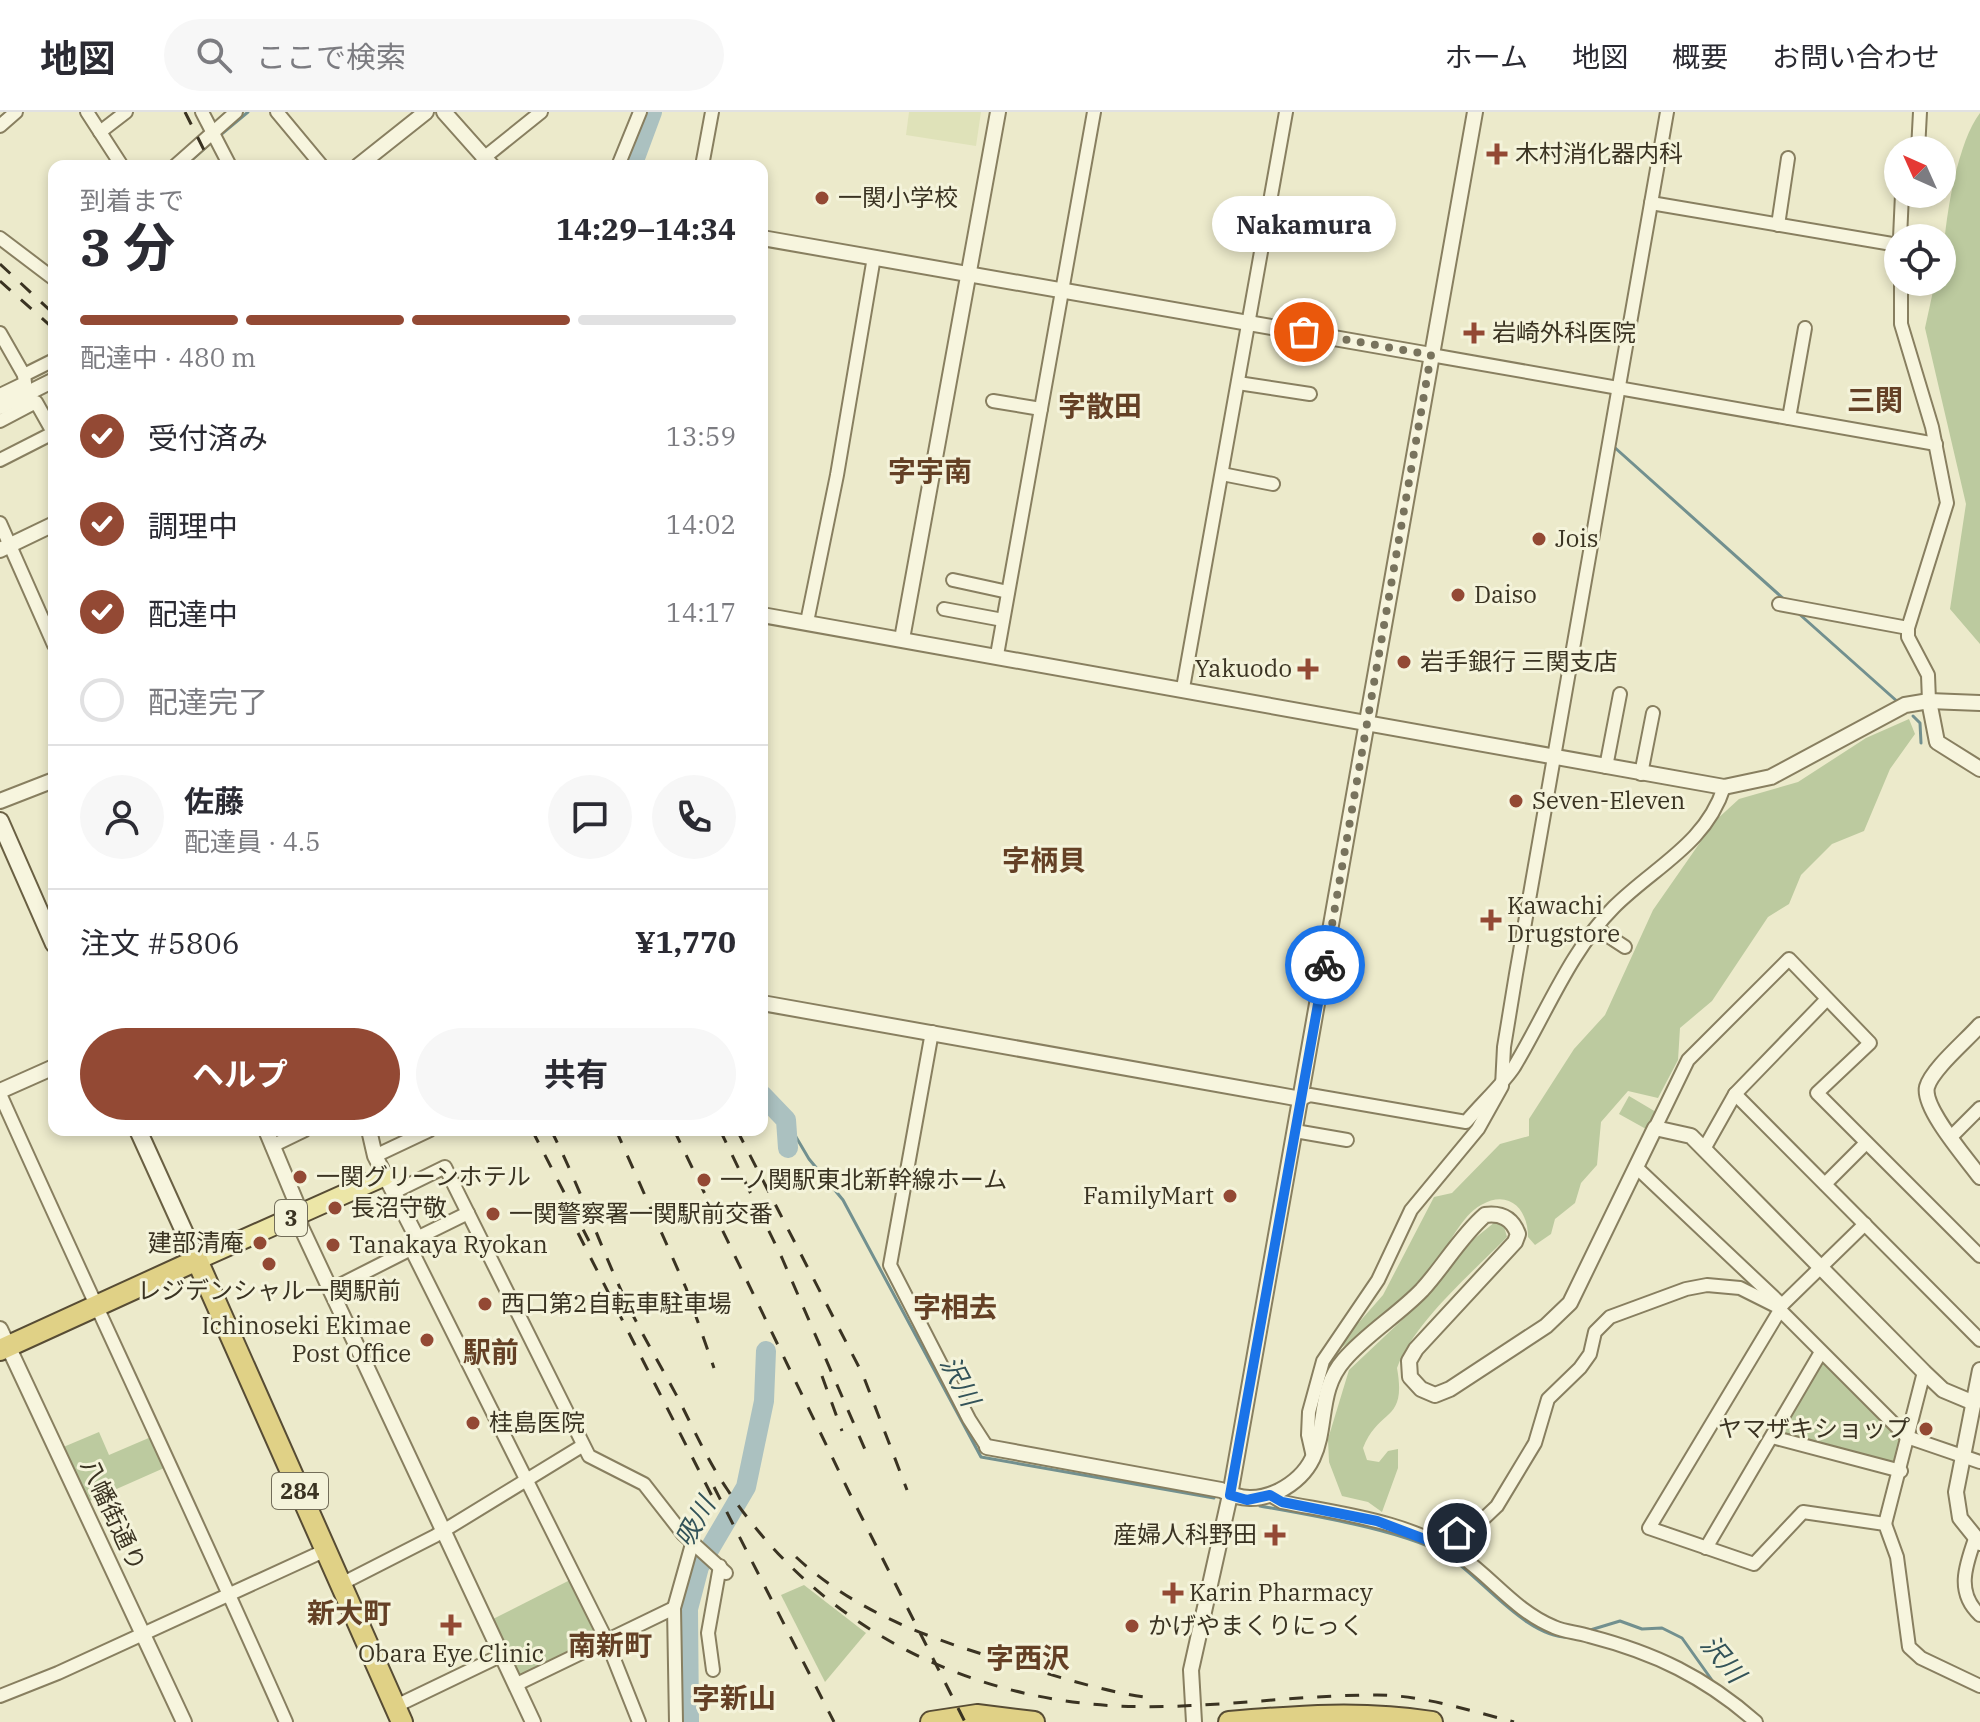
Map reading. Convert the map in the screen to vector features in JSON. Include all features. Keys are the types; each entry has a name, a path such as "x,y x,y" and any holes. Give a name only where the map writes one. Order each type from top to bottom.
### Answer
{"highway":[{"path":"3,1341 97,1307 197,1260"},
{"name":"284","path":"197,1260 399,1714"},
{"path":"931,1722 977,1715 1034,1722"},
{"path":"1229,1722 1385,1715 1432,1722"}],"main road":[{"path":"0,821 48,930"},
{"path":"141,1136 197,1260"},
{"name":"3","path":"197,1260 299,1214 389,1184"}],"street":[{"path":"0,126 16,112"},
{"path":"87,112 118,160"},
{"path":"100,132 126,112"},
{"path":"202,112 227,160"},
{"path":"182,160 236,112"},
{"path":"277,112 317,160"},
{"path":"366,160 426,112"},
{"path":"444,112 484,160"},
{"path":"489,160 541,112"},
{"path":"620,160 640,112"},
{"path":"703,160 712,112"},
{"path":"902,639 998,112"},
{"path":"997,655 1094,112"},
{"path":"1183,688 1286,112"},
{"path":"1194,1722 1191,1670 1230,1495 1475,112"},
{"path":"1314,1460 1308,1435 1309,1412 1323,1361 1378,1280 1411,1210 1478,1129 1502,1086 1513,988 1667,112"},
{"path":"1919,136 1920,112"},
{"path":"1778,225 1788,158"},
{"path":"1651,203 1884,243"},
{"path":"0,238 48,269"},
{"path":"768,239 1936,444"},
{"path":"807,622 837,475 874,257"},
{"path":"1901,296 1901,324 1936,444 1947,503 1908,628 1908,637 1928,675 1929,701 1937,742 1980,769"},
{"path":"1789,418 1805,328"},
{"path":"0,333 24,375 25,383 0,395"},
{"path":"24,375 48,363"},
{"path":"0,407 48,383"},
{"path":"1238,383 1310,394"},
{"path":"993,401 1041,409"},
{"path":"0,421 36,402 48,405"},
{"path":"0,460 48,437"},
{"path":"1222,474 1273,484"},
{"path":"0,523 6,548 48,633"},
{"path":"6,548 48,527"},
{"path":"953,580 1008,592"},
{"path":"1779,604 1908,628"},
{"path":"944,609 1003,620"},
{"path":"768,616 1724,787 1771,777 1905,705 1929,701 1980,703"},
{"path":"1606,767 1620,694"},
{"path":"1641,774 1653,713"},
{"path":"0,801 48,782"},
{"path":"768,1004 1301,1099 1310,1095 1466,1122 1504,1075 1511,1071 1596,928 1615,905 1692,843 1719,802 1724,787"},
{"path":"1596,928 1625,947"},
{"path":"932,1032 890,1265 987,1447 1247,1500 1270,1495 1286,1487 1314,1460 1331,1378 1344,1359 1420,1291 1473,1226 1485,1215 1495,1214 1514,1224 1518,1234 1510,1250 1457,1302 1409,1361 1410,1377 1421,1389 1435,1395 1450,1389 1546,1326 1570,1303 1688,1060 1789,959 1870,1043 1817,1093 1980,1256"},
{"path":"1704,1149 1735,1094 1827,999"},
{"path":"1980,1025 1927,1088 1929,1106 1980,1177"},
{"path":"48,1070 0,1092 97,1307 143,1399 286,1722"},
{"path":"1735,1094 1980,1340"},
{"path":"1951,1137 1980,1108"},
{"path":"1655,1128 1691,1136 1943,1390 1977,1404"},
{"path":"1295,1131 1347,1140"},
{"path":"268,1136 332,1289 533,1722"},
{"path":"272,1146 293,1136"},
{"path":"370,1136 375,1156 414,1243 525,1478 606,1639 639,1722"},
{"path":"375,1156 417,1136"},
{"path":"1825,1184 1866,1143"},
{"path":"389,1184 445,1167 582,1446 589,1456 644,1484 694,1545 719,1565 708,1633 713,1670"},
{"path":"1636,1167 1781,1308 1907,1437 1963,1459 1980,1462"},
{"path":"332,1289 468,1213"},
{"path":"1865,1224 1781,1308 1649,1528 1754,1564 1803,1512 1885,1524"},
{"path":"1435,1543 1479,1523 1497,1506 1535,1443 1548,1399 1580,1368 1590,1354 1595,1332 1610,1317 1686,1289 1707,1285 1740,1288 1781,1308"},
{"name":"八幡街通り","path":"3,1341 184,1722"},
{"path":"1706,1548 1821,1352"},
{"path":"1980,1370 1977,1404 1956,1492 1960,1518 1978,1541 1963,1578 1970,1606 1980,1615"},
{"path":"1924,1372 1885,1524 1897,1557 1909,1647 1921,1658 1980,1686"},
{"path":"1772,1437 1901,1471"},
{"path":"341,1584 444,1531 525,1478 582,1446"},
{"path":"1270,1495 1282,1502 1377,1521 1435,1543 1461,1557 1528,1614 1570,1632 1688,1672 1715,1687 1756,1722"},
{"path":"673,1721 674,1608 694,1545"},
{"path":"0,1696 326,1550"},
{"path":"517,1684 674,1608"},
{"path":"399,1714 502,1655"}],"green space":[{"path":"909,112 981,112 976,146 906,135"},
{"path":"1980,113 1980,644 1950,609 1966,504 1925,328 1932,296 1956,296 1956,224 1946,224 1949,208 1956,208 1956,174 1971,128"},
{"path":"1909,719 1915,734 1890,769 1864,831 1832,844 1801,875 1789,904 1768,917 1712,1001 1680,1028 1678,1060 1658,1098 1628,1091 1601,1122 1597,1165 1581,1183 1575,1203 1555,1219 1551,1234 1535,1245 1528,1237 1525,1218 1515,1204 1500,1199 1481,1205 1467,1216 1435,1263 1415,1285 1377,1321 1339,1349 1383,1295 1434,1197 1452,1193 1500,1144 1529,1136 1529,1119 1574,1049 1605,1015 1653,910 1715,821 1739,799 1798,782 1866,738"},
{"path":"1629,1096 1656,1112 1646,1129 1619,1114"},
{"path":"1495,1222 1503,1223 1507,1237 1416,1333 1397,1368 1399,1386 1395,1407 1376,1426 1363,1448 1367,1460 1379,1462 1388,1451 1398,1449 1398,1468 1382,1512 1368,1502 1342,1496 1329,1462 1328,1439 1349,1370 1419,1304 1474,1239"},
{"path":"1827,1362 1903,1441 1895,1463 1781,1437 1777,1432 1819,1363"},
{"path":"99,1432 109,1455 151,1437 164,1468 85,1503 61,1448"},
{"path":"570,1580 598,1637 519,1677 491,1620"},
{"path":"804,1585 866,1633 825,1682 781,1595"}],"waterway":[{"path":"218,137 248,112"},
{"name":"吸川","path":"634,160 652,112"},
{"path":"192,160 212,142"},
{"path":"1613,446 1786,601"},
{"path":"1797,612 1899,703"},
{"path":"1913,716 1920,723 1921,743"},
{"name":"沢川","path":"768,1101 786,1120 788,1148"},
{"name":"沢川","path":"786,1120 809,1159 843,1200 981,1457 1214,1498"},
{"name":"吸川","path":"689,1722 688,1609 699,1567 746,1487 764,1401 766,1351"},
{"name":"沢川","path":"1260,1506 1359,1525 1433,1548 1464,1568 1524,1620 1556,1636 1572,1637"},
{"name":"沢川","path":"1587,1631 1620,1621 1642,1629 1662,1628 1682,1638 1714,1683"}],"railway":[{"path":"185,112 209,160"},
{"path":"0,264 48,308"},
{"path":"0,281 48,324"},
{"path":"535,1136 589,1241"},
{"path":"554,1136 631,1312 727,1489 763,1536 803,1578 847,1614 896,1644 947,1669 1002,1687 1058,1700 1150,1707 1377,1695 1446,1704 1514,1722"},
{"path":"619,1136 686,1288 714,1368"},
{"path":"677,1136 849,1492 965,1722"},
{"path":"723,1136 782,1258 870,1461"},
{"path":"740,1136 863,1375 907,1490"},
{"path":"578,1233 714,1500"},
{"path":"822,1376 842,1431"},
{"path":"714,1487 834,1722"},
{"path":"796,1557 848,1596 904,1626 995,1658 1144,1697"}],"way so far":[{"path":"1304,332 1431,355 1325,965"}],"place":[{"name":"木村消化器内科","path":"1497,154"},
{"name":"一関小学校","path":"822,198"},
{"name":"Nakamura","path":"1304,332"},
{"name":"岩崎外科医院","path":"1474,333"},
{"name":"Jois","path":"1539,539"},
{"name":"Daiso","path":"1458,595"},
{"name":"岩手銀行 三関支店","path":"1404,662"},
{"name":"Yakuodo","path":"1308,669"},
{"name":"Seven-Eleven","path":"1516,801"},
{"name":"Kawachi Drugstore","path":"1491,920"},
{"name":"一関グリーンホテル","path":"300,1177"},
{"name":"一ノ関駅東北新幹線ホーム","path":"704,1180"},
{"name":"FamilyMart","path":"1230,1196"},
{"name":"長沼守敬","path":"335,1208"},
{"name":"一関警察署一関駅前交番","path":"493,1214"},
{"name":"建部清庵","path":"260,1243"},
{"name":"Tanakaya Ryokan","path":"333,1245"},
{"name":"レジデンシャル一関駅前","path":"269,1264"},
{"name":"西口第2自転車駐車場","path":"485,1304"},
{"name":"Ichinoseki Ekimae Post Office","path":"427,1340"},
{"name":"桂島医院","path":"473,1423"},
{"name":"ヤマザキショップ","path":"1926,1429"},
{"name":"産婦人科野田","path":"1275,1535"},
{"name":"Karin Pharmacy","path":"1173,1593"},
{"name":"Obara Eye Clinic","path":"451,1625"},
{"name":"かげやまくりにっく","path":"1132,1626"}],"district":[{"name":"三関","path":"1875,400"},
{"name":"字散田","path":"1100,406"},
{"name":"字宇南","path":"930,471"},
{"name":"字柄貝","path":"1044,860"},
{"name":"字相去","path":"955,1307"},
{"name":"駅前","path":"491,1352"},
{"name":"新大町","path":"349,1613"},
{"name":"南新町","path":"610,1645"},
{"name":"字西沢","path":"1028,1658"},
{"name":"字新山","path":"734,1698"}],"route":[{"path":"1325,965 1230,1495 1247,1500 1270,1495 1282,1502 1377,1521 1435,1543 1457,1533"}]}
